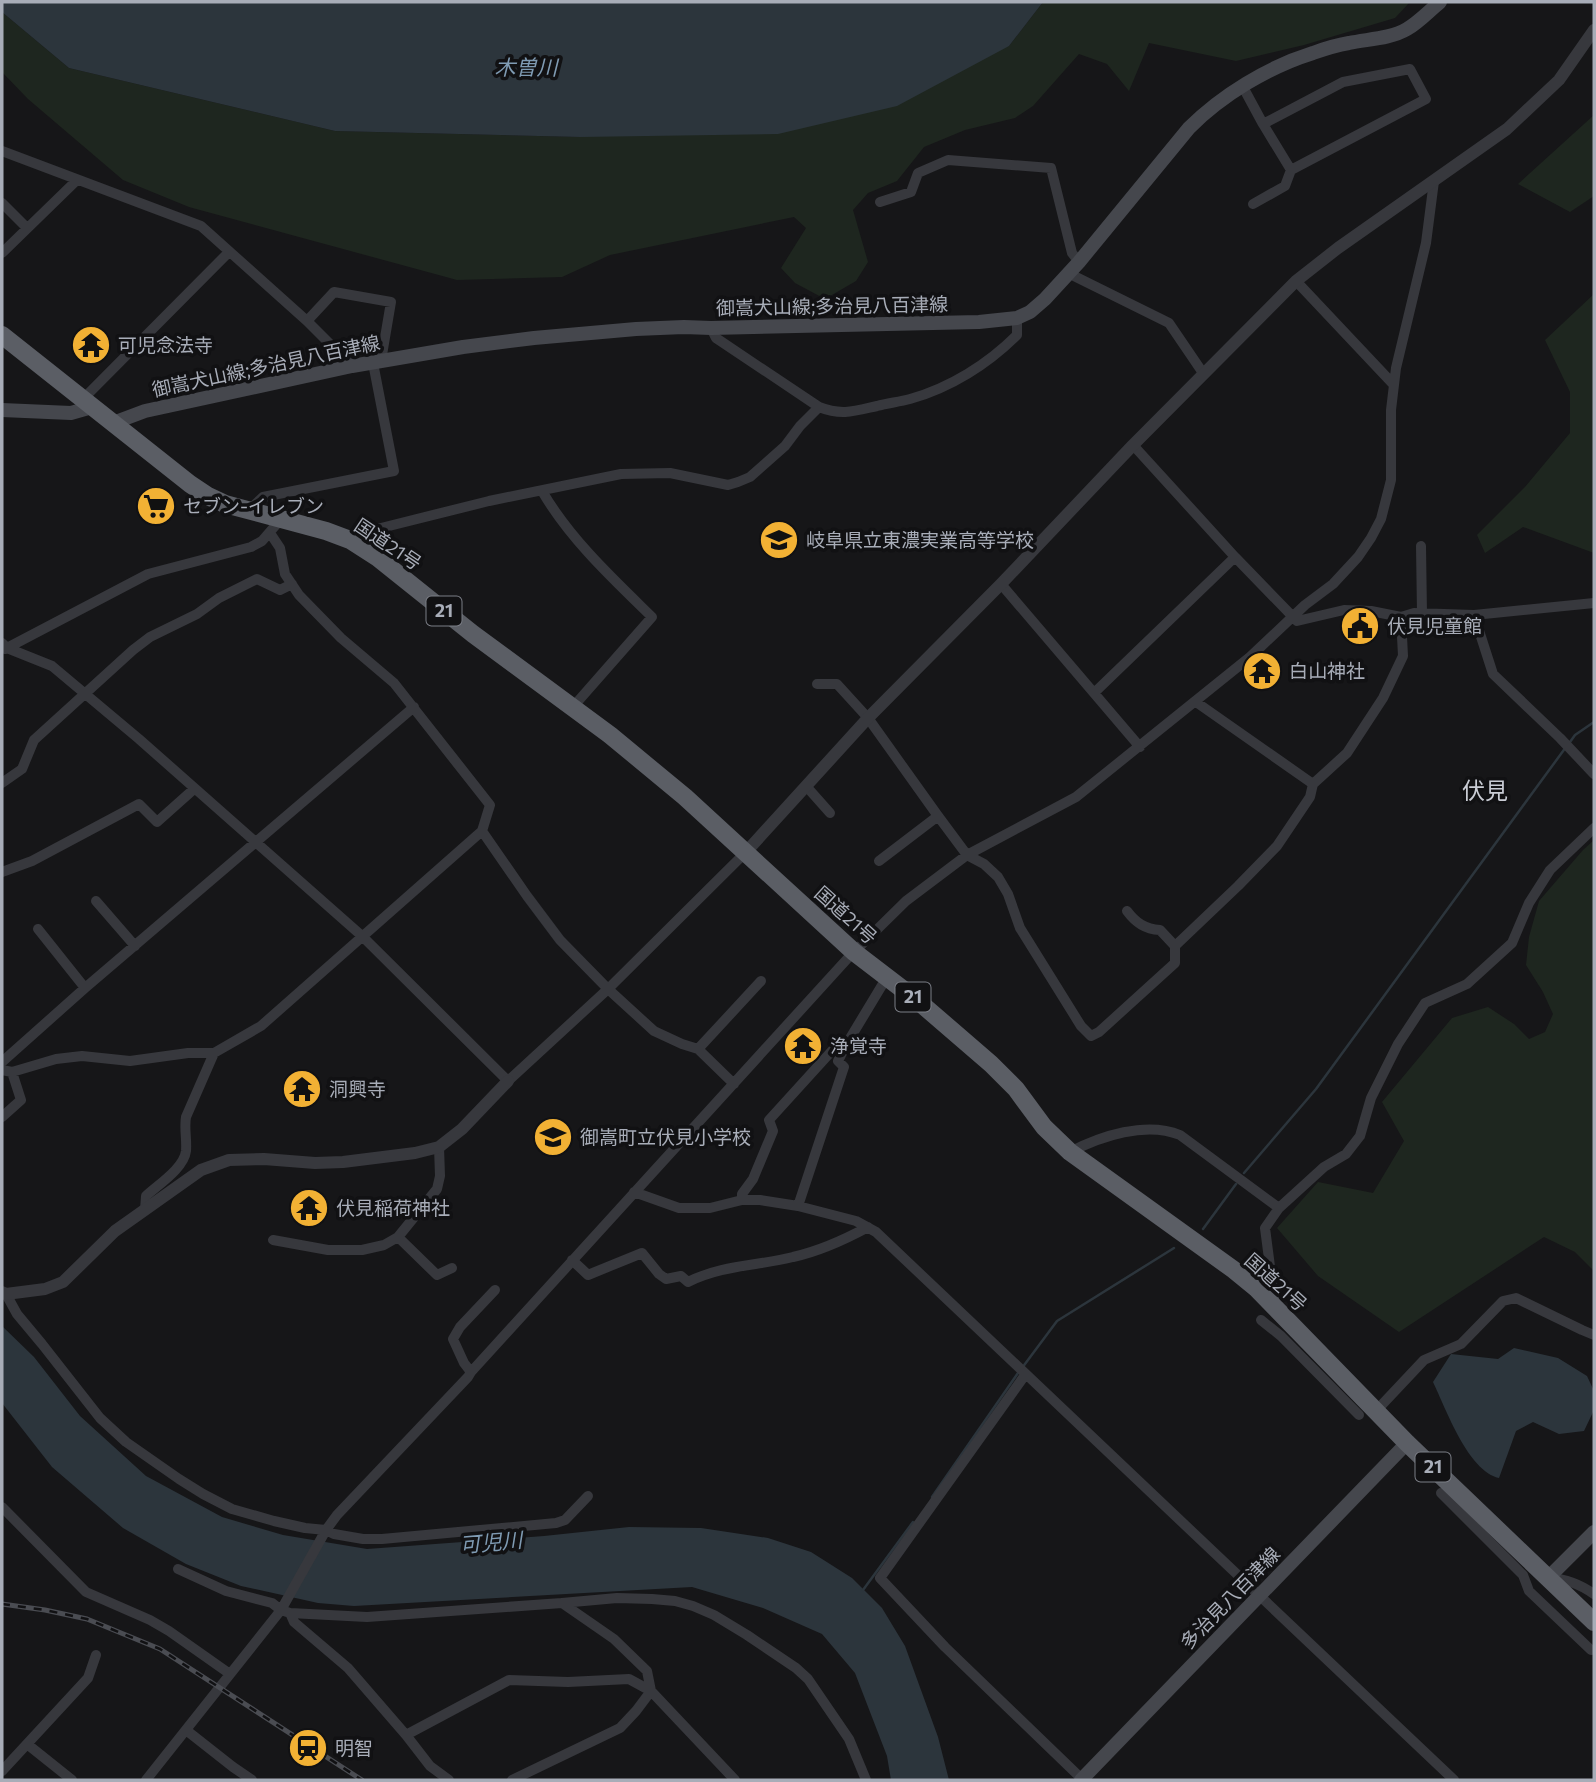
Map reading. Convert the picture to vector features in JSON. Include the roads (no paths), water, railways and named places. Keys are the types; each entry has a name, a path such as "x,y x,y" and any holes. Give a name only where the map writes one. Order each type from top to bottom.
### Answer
{"highway":[{"name":"国道21号","path":"2,335 172,471 208,496 248,511 275,526 326,531 351,540 610,735 685,797 854,952 918,1001 991,1064 1016,1089 1044,1127 1070,1152 1256,1288 1368,1413 1408,1443 1594,1622"}],"main road":[{"name":"御嵩犬山線;多治見八百津線","path":"113,423 145,411 352,366 534,338 684,327 979,322 1017,318 1030,312 1045,299 1204,113 1279,66 1311,53 1397,34 1408,29 1440,2"},
{"path":"2,410 71,413 87,404"},
{"name":"多治見八百津線","path":"1081,1779 1408,1443"},
{"path":"1548,1578 1594,1532"}],"street":[{"path":"588,1496 565,1520 556,1523 382,1539 334,1534 232,1509 178,1479 126,1442 100,1418 17,1314 4,1293 46,1289 63,1282 115,1231 201,1170 229,1160 343,1162 415,1153 439,1147 462,1129 508,1081 608,989 746,852 868,718 1296,281 1338,248 1507,129 1559,80 1594,30"},
{"path":"1253,204 1285,186 1291,170 1426,99 1410,69 1343,82 1263,124"},
{"path":"1243,87 1291,170"},
{"path":"2,151 201,226 307,320 352,366"},
{"path":"880,202 911,191 918,173 948,160 1051,168 1072,253 1079,261"},
{"path":"2,253 77,180"},
{"path":"146,1780 230,1674 286,1612 326,1530 337,1515 468,1377 854,952 906,901 967,855 1076,797 1250,657 1347,571 1381,519 1391,480 1391,410 1394,385 1426,243 1434,181"},
{"path":"2,203 27,229"},
{"path":"87,404 229,252"},
{"path":"1068,273 1169,323 1203,373"},
{"path":"1296,281 1394,385"},
{"path":"248,511 263,497 394,471 377,362 391,302 334,292 307,320"},
{"path":"711,328 716,338 819,407 844,413 911,399 952,382 988,361 1004,348 1017,335 1017,318"},
{"path":"358,545 369,531 442,512 621,474 670,473 728,485 750,477 785,446 819,407"},
{"path":"1133,445 1297,621 1357,609 1401,617 1414,613 1474,615 1594,603"},
{"path":"542,491 587,552 652,617 572,708"},
{"path":"2,1117 21,1100 7,1071 56,1059 82,1056 130,1060 188,1053 214,1053 261,1026 482,831 490,805 394,683 341,638 299,595 285,574 275,526"},
{"path":"4,648 148,574 251,547 275,526"},
{"path":"1421,546 1422,614"},
{"path":"1094,693 1235,557"},
{"path":"2,783 22,769 34,740 150,637 197,614 219,598 257,579 280,590 292,584"},
{"path":"1001,584 1140,747"},
{"path":"1474,615 1493,674 1594,774"},
{"path":"1175,946 1277,846 1310,797 1313,784 1347,753 1383,698 1403,656 1401,617"},
{"path":"4,648 52,666 86,693 362,936 508,1081"},
{"path":"817,684 837,684 868,718 967,855 984,864 998,877 1008,894 1020,928 1081,1026 1091,1036 1099,1032 1175,963 1175,946 1160,930 1150,929 1135,921 1127,911"},
{"path":"1196,702 1313,784"},
{"path":"2,1062 414,707"},
{"path":"806,786 830,813"},
{"path":"2,873 32,861 139,804 157,822 194,789"},
{"path":"879,861 937,816"},
{"path":"1276,1308 1265,1228 1279,1208 1324,1167 1346,1154 1360,1136 1371,1098 1398,1044 1426,1003 1467,984 1512,943 1529,903 1550,870 1594,828"},
{"path":"482,831 561,940 608,989 654,1031 698,1049 734,1084"},
{"path":"96,901 135,946"},
{"path":"38,929 85,988"},
{"path":"798,1206 844,1067 838,1061 887,977"},
{"path":"698,1049 761,981"},
{"path":"742,1200 742,1194 753,1179 773,1131 769,1120 839,1043 846,1045"},
{"path":"145,1210 146,1196 183,1163 186,1117 214,1053"},
{"path":"1070,1152 1109,1136 1134,1131 1171,1132 1180,1135 1279,1208"},
{"path":"273,1240 328,1250 362,1250 384,1245 398,1237 437,1189 440,1176 439,1147"},
{"path":"634,1192 679,1208 710,1208 742,1200 798,1206 856,1221 876,1232 1454,1780"},
{"path":"572,1260 588,1275 642,1253 666,1279 681,1276 688,1282 706,1273 792,1258 841,1242 868,1227"},
{"path":"398,1237 437,1275 452,1268"},
{"path":"471,1372 453,1339 460,1327 495,1290"},
{"path":"1261,1320 1368,1413 1424,1360 1461,1344 1503,1301 1516,1298 1594,1335"},
{"path":"1025,1375 880,1578 945,1647 1081,1779"},
{"path":"1441,1493 1523,1575 1529,1591 1591,1650"},
{"path":"2,1507 86,1592 150,1620 230,1674"},
{"path":"178,1569 226,1591 272,1603 286,1612 348,1668 430,1766 449,1780"},
{"path":"1548,1578 1564,1579 1594,1594"},
{"path":"286,1612 367,1617 617,1598 675,1601 693,1606 715,1615 796,1668 808,1679 849,1739 866,1780"},
{"path":"562,1603 614,1639 646,1671 651,1691"},
{"path":"2,1771 88,1678 96,1656"},
{"path":"406,1735 509,1680 568,1682 629,1679 651,1691 736,1780"},
{"path":"512,1780 620,1728 651,1691"},
{"path":"186,1730 252,1780"},
{"path":"27,1744 72,1780"}],"water":[{"name":"木曽川","path":"2,2 1043,2 1009,46 897,106 778,134 580,137 335,131 69,68 2,12"},
{"name":"可児川","path":"2,1326 34,1357 80,1416 146,1476 222,1517 283,1535 367,1549 629,1527 701,1528 768,1538 811,1552 852,1578 882,1608 905,1646 938,1737 949,1780 891,1780 887,1756 855,1673 822,1634 763,1608 692,1587 354,1606 318,1603 241,1586 186,1564 123,1528 52,1467 2,1403"},
{"path":"1514,1348 1558,1358 1587,1376 1594,1391 1594,1410 1584,1431 1559,1434 1533,1422 1516,1431 1499,1478 1477,1464 1468,1452 1433,1382 1451,1354 1498,1359"}],"waterway":[{"path":"1570,742 1575,735 1594,722"},
{"path":"1244,1173 1316,1089 1566,747"},
{"path":"1203,1229 1236,1184"},
{"path":"1022,1368 1057,1321 1174,1248"},
{"path":"932,1497 1018,1373"},
{"path":"863,1590 913,1522"}],"railway":[{"path":"2,1604 87,1619 160,1649 362,1780"}],"place":[{"name":"可児念法寺","path":"91,345"},
{"name":"セブン-イレブン","path":"156,506"},
{"name":"岐阜県立東濃実業高等学校","path":"779,540"},
{"name":"伏見児童館","path":"1360,626"},
{"name":"白山神社","path":"1262,671"},
{"name":"浄覚寺","path":"803,1046"},
{"name":"洞興寺","path":"302,1089"},
{"name":"御嵩町立伏見小学校","path":"553,1137"},
{"name":"伏見稲荷神社","path":"309,1208"},
{"name":"明智","path":"308,1748"}],"district":[{"name":"伏見","path":"1485,791"}]}
